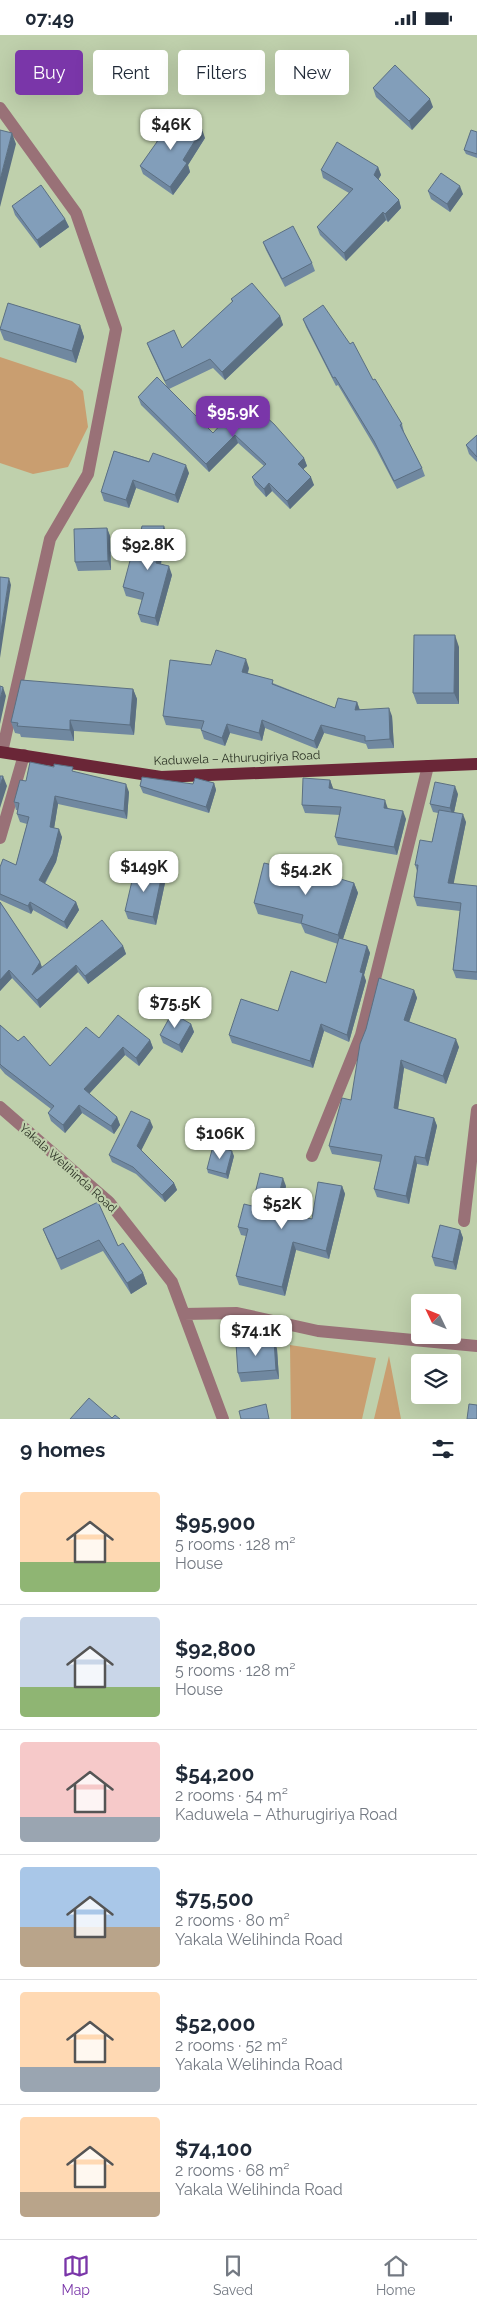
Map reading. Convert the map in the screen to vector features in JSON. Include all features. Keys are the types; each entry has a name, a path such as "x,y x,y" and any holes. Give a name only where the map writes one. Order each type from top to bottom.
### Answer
{"main road":[{"name":"Kaduwela – Athurugiriya Road","path":"1,752 161,777 477,764"}],"street":[{"path":"0,108 76,213 116,329 88,474 50,539 1,752"},
{"path":"0,838 24,755"},
{"path":"312,1156 361,1035 428,766"},
{"name":"Yakala Welihinda Road","path":"0,1107 109,1202 172,1282 222,1419"},
{"path":"464,1221 477,1110"},
{"path":"184,1314 237,1313 318,1331 477,1346"}],"shaded area":[{"path":"0,357 72,381 83,391 88,427 68,467 33,474 0,463"},
{"path":"290,1345 376,1358 362,1419 291,1419"},
{"path":"389,1356 401,1419 374,1419"}],"building":[{"path":"395,65 430,99 409,121 373,88"},
{"path":"183,118 202,129 183,160 187,163 170,187 140,166 159,139 154,136 163,121 176,129"},
{"path":"0,130 12,133 0,180"},
{"path":"471,130 477,132 477,154 464,150"},
{"path":"337,142 378,167 374,175 399,200 385,214 383,212 344,253 317,227 353,189 321,170"},
{"path":"441,173 460,186 447,204 428,191"},
{"path":"41,185 65,219 37,240 12,206"},
{"path":"293,226 312,263 282,279 263,242"},
{"path":"252,283 280,316 222,372 210,359 165,381 147,343 174,330 182,348 233,301 231,299"},
{"path":"8,303 80,325 72,351 0,329"},
{"path":"323,305 350,344 353,342 373,380 375,379 402,424 400,425 422,468 394,481 374,441 335,377 333,378 303,319"},
{"path":"157,377 213,433 245,398 274,424 304,458 298,464 311,477 287,501 269,483 264,489 252,477 266,464 235,435 206,464 138,397"},
{"path":"477,435 477,457 466,445"},
{"path":"114,451 149,462 153,453 186,465 175,495 133,480 126,500 101,492"},
{"path":"142,526 164,526 156,563 169,566 155,618 138,614 144,593 123,587 131,557 135,558"},
{"path":"107,528 108,561 75,562 74,529"},
{"path":"0,577 9,578 0,637"},
{"path":"414,635 455,635 454,693 413,693"},
{"path":"216,650 246,659 242,672 273,680 272,684 335,708 338,698 357,702 355,710 389,708 390,739 365,741 365,736 321,725 314,741 262,720 259,733 227,724 222,738 201,730 204,721 163,716 170,660 211,665"},
{"path":"21,680 133,689 130,725 70,720 70,730 17,726 18,723 11,722"},
{"path":"0,686 3,687 0,700"},
{"path":"30,762 54,767 54,764 73,767 72,771 126,784 124,811 55,796 50,827 59,829 53,854 39,880 76,902 64,922 30,902 28,906 0,894 0,867 3,859 16,865 29,817 17,814 19,803 14,802 20,780 26,781"},
{"path":"142,777 193,784 195,778 214,783 206,807 140,786"},
{"path":"303,778 330,780 329,788 385,800 384,808 403,811 394,847 335,837 341,807 302,805"},
{"path":"435,782 455,786 450,808 430,804"},
{"path":"439,810 463,814 448,883 477,886 477,972 453,970 461,903 414,897 418,865 415,865 420,840 432,842"},
{"path":"264,863 316,875 317,872 354,883 338,935 301,923 303,915 254,903"},
{"path":"135,868 162,874 153,917 125,911"},
{"path":"0,902 40,962 32,975 102,920 123,946 85,976 76,965 37,1000 9,970 0,980"},
{"path":"339,938 367,946 360,972 363,973 347,1035 321,1024 310,1061 229,1035 241,999 278,1011 291,971 326,983"},
{"path":"379,978 414,990 404,1020 456,1039 443,1076 401,1060 394,1108 434,1118 425,1158 415,1156 406,1196 374,1189 382,1155 329,1146 342,1098 351,1100 360,1044 366,1029"},
{"path":"172,1013 191,1024 179,1045 160,1035"},
{"path":"118,1015 150,1040 136,1058 123,1047 84,1089 117,1117 111,1126 79,1105 63,1125 48,1113 54,1106 0,1064 0,1025 18,1041 24,1036 50,1066 86,1027 99,1038"},
{"path":"131,1111 150,1120 137,1146 174,1183 162,1195 133,1167 109,1155"},
{"path":"213,1146 232,1151 226,1174 207,1169"},
{"path":"260,1173 283,1178 275,1211 312,1219 318,1182 342,1186 326,1251 293,1242 282,1287 236,1276 248,1229 238,1227 244,1204 252,1206"},
{"path":"98,1202 118,1246 123,1243 143,1273 127,1283 99,1240 57,1259 43,1229"},
{"path":"440,1225 460,1230 453,1262 432,1257"},
{"path":"274,1341 276,1370 238,1373 236,1344"},
{"path":"89,1398 112,1418 115,1415 120,1419 70,1419"},
{"path":"266,1404 269,1419 241,1419 239,1411"},
{"path":"469,1404 477,1405 477,1419 467,1419"}]}
